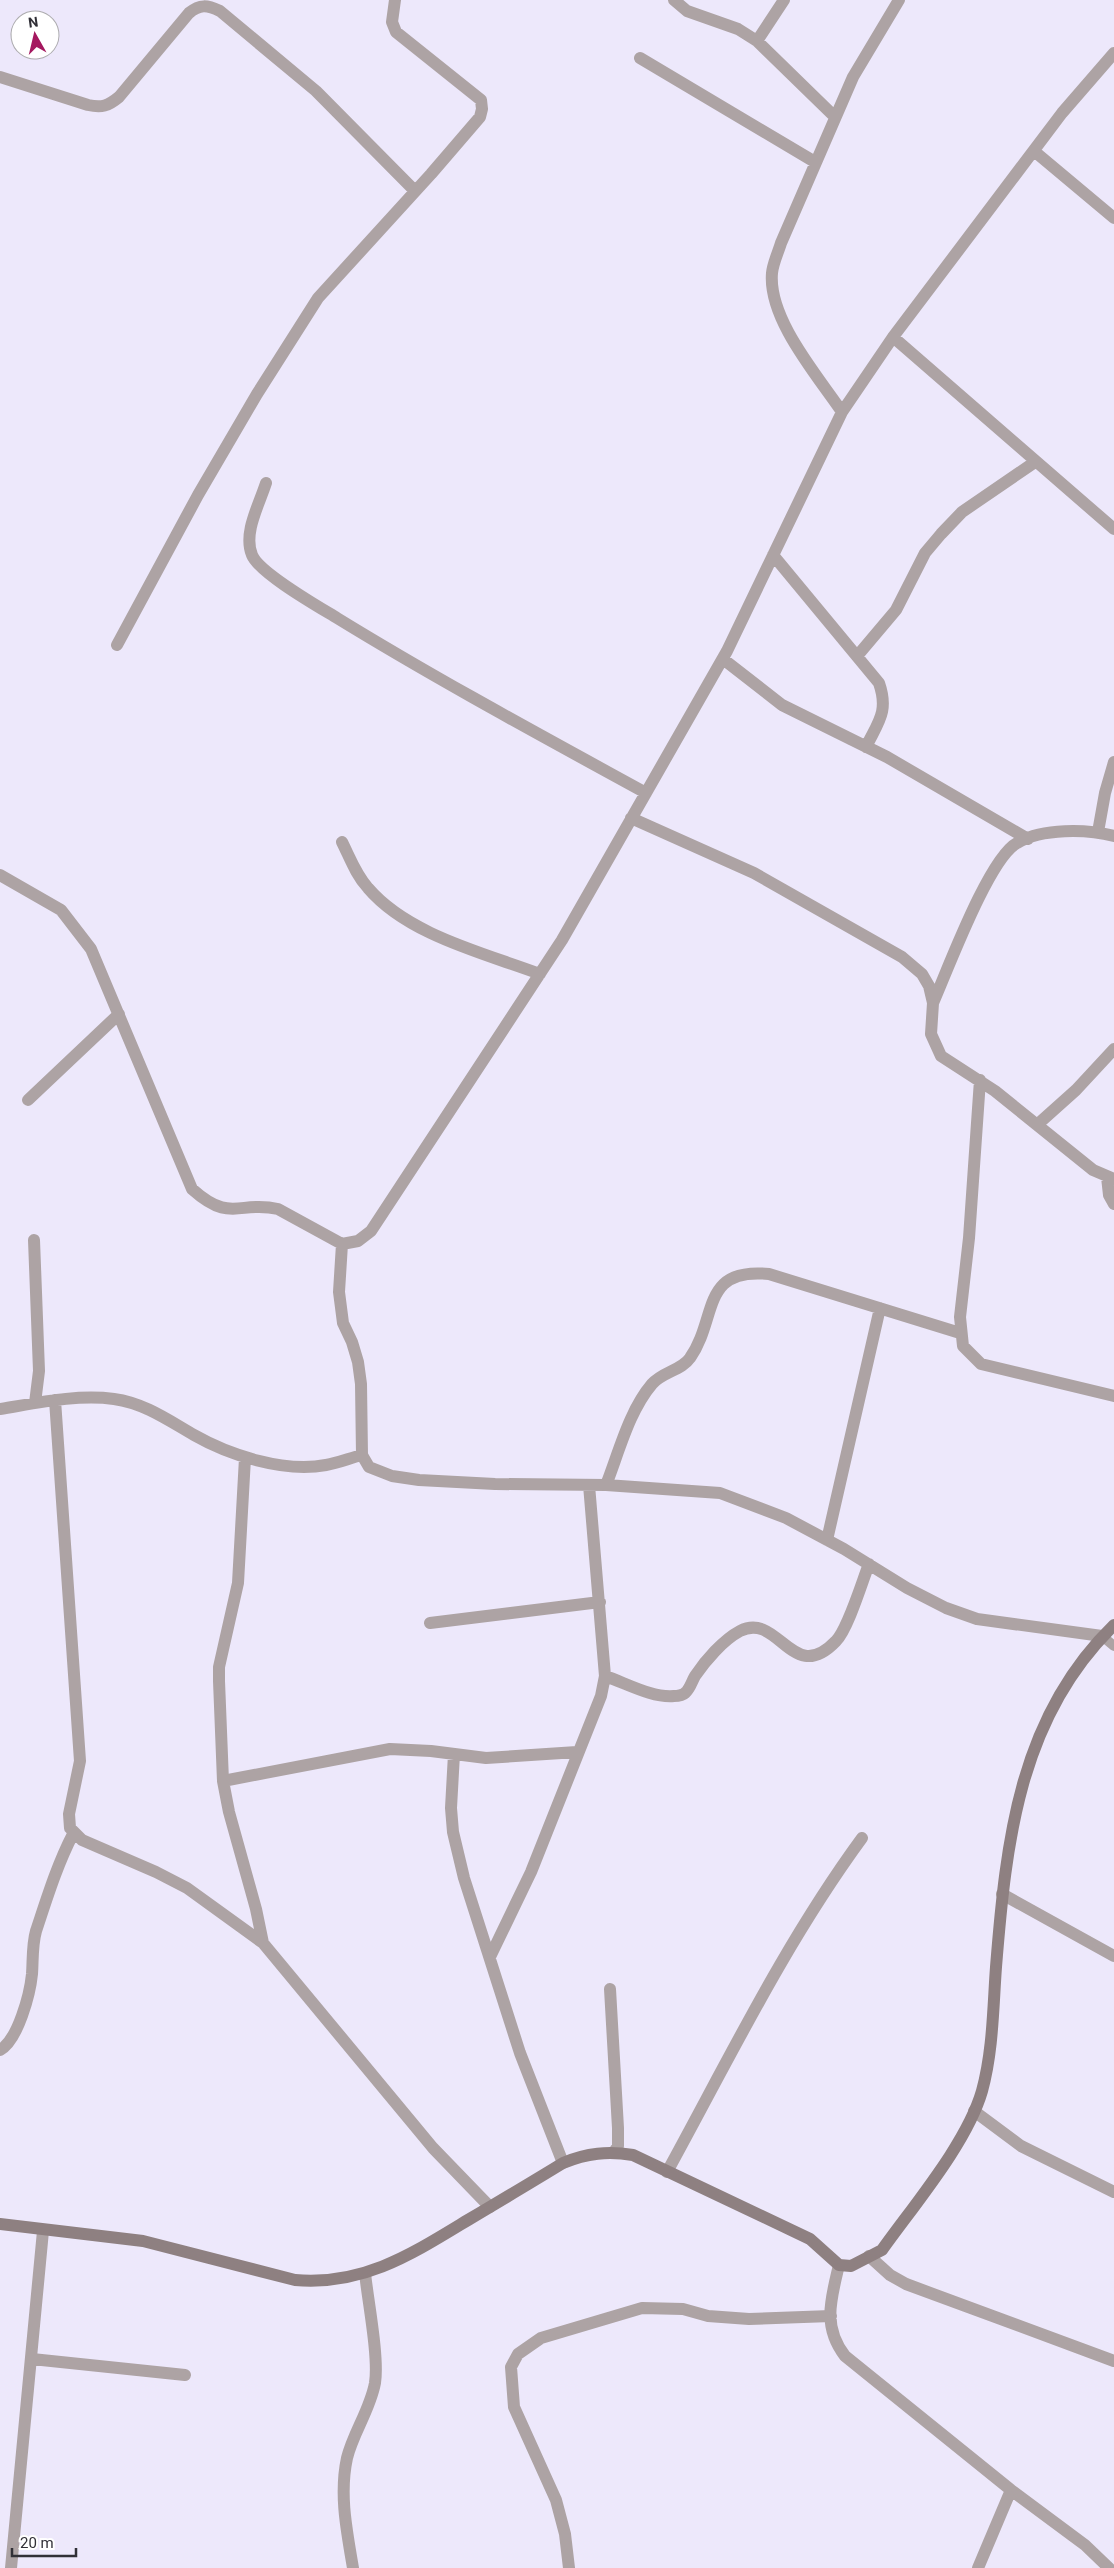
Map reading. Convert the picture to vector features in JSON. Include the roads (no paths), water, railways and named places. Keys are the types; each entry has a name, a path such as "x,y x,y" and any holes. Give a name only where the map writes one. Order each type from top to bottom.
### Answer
{"street":[{"path":"117,645 208,478 257,394 318,298 480,117 482,109 481,100 396,32 392,22 395,0"},
{"path":"674,0 687,11 738,28 757,41 835,117"},
{"path":"757,41 784,0"},
{"path":"842,412 794,341 782,318 772,282 772,271 781,243 853,77 899,0"},
{"path":"0,77 99,108 109,106 119,97 189,13 198,6 208,6 220,11 316,91 415,191"},
{"path":"0,875 61,910 91,949 192,1189 207,1202 223,1209 267,1206 278,1209 342,1244 358,1241 371,1231 381,1218 562,940 723,659 842,412 893,337 1062,113 1114,54"},
{"path":"640,58 815,162"},
{"path":"1034,151 1114,218"},
{"path":"893,337 1114,529"},
{"path":"858,655 896,610 925,553 941,534 962,512 1036,462"},
{"path":"266,483 251,529 249,544 253,558 266,571 303,597 461,693 646,793"},
{"path":"773,555 858,655 880,684 885,698 883,712 866,747"},
{"path":"723,659 782,705 920,775 1028,839"},
{"path":"1098,832 1105,793 1114,762"},
{"path":"631,818 754,873 902,957 922,974 929,986 933,1003"},
{"path":"1114,836 1098,832 1071,831 1028,839 1017,842 1000,858 974,908 933,1003 930,1021 935,1046 942,1056 980,1080 1038,1124 1093,1170 1110,1178 1109,1196 1114,1204"},
{"path":"342,842 367,888 380,901 403,918 422,929 540,974"},
{"path":"28,1100 119,1014"},
{"path":"1038,1124 1076,1090 1114,1049"},
{"path":"980,1080 960,1333 963,1346 981,1364 1114,1396"},
{"path":"34,1240 39,1371 35,1403"},
{"path":"342,1244 339,1292 343,1324 352,1342 358,1362 361,1384 362,1455 369,1467 401,1478 495,1484 606,1485 720,1494 786,1518 869,1564 907,1588 946,1608 977,1619 1102,1636"},
{"path":"606,1485 642,1399 662,1374 689,1360 724,1282 736,1275 748,1272 769,1274 960,1333"},
{"path":"827,1540 880,1308"},
{"path":"0,1408 54,1400 114,1399 138,1405 158,1414 210,1444 245,1458 296,1466 324,1466 362,1455"},
{"path":"54,1400 80,1761 68,1814 73,1834 115,1856 156,1872 187,1888 263,1943 433,2148 490,2207"},
{"path":"245,1458 238,1583 219,1666 223,1780 229,1812 256,1908 263,1943"},
{"path":"490,1957 531,1872 577,1752 601,1696 605,1676 589,1485"},
{"path":"605,1676 650,1692 676,1696 686,1692 695,1676 712,1655 740,1631 751,1628 765,1630 801,1657 812,1657 837,1641 869,1564"},
{"path":"430,1623 600,1602"},
{"path":"0,2224 43,2231 144,2241 295,2280 317,2282 365,2273 402,2260 564,2163 584,2154 614,2152 633,2156 810,2240 839,2265 850,2266 882,2250 952,2151 974,2112 987,2068 1002,1894 1015,1815 1028,1763 1058,1696 1102,1636 1114,1625"},
{"path":"223,1780 390,1749 486,1758 577,1752"},
{"path":"454,1754 450,1793 453,1832 464,1878 520,2053 564,2163"},
{"path":"0,2050 10,2042 18,2026 32,1976 35,1934 58,1863 73,1834"},
{"path":"667,2172 764,1991 823,1891 862,1838"},
{"path":"1002,1894 1114,1956"},
{"path":"610,1989 618,2128 618,2146 614,2152"},
{"path":"974,2112 1021,2146 1114,2192"},
{"path":"11,2568 43,2231"},
{"path":"869,2256 890,2275 906,2284 1114,2362"},
{"path":"839,2265 830,2303 833,2341 844,2356 1011,2490 1085,2545 1109,2568"},
{"path":"353,2568 344,2512 344,2481 348,2457 375,2383 375,2365 365,2273"},
{"path":"569,2568 565,2534 556,2500 514,2407 511,2367 518,2354 541,2338 642,2308 683,2309 708,2316 749,2319 831,2316"},
{"path":"32,2360 185,2376"},
{"path":"978,2568 1011,2490"}],"lane":[{"path":"1102,1636 1114,1646"}]}
